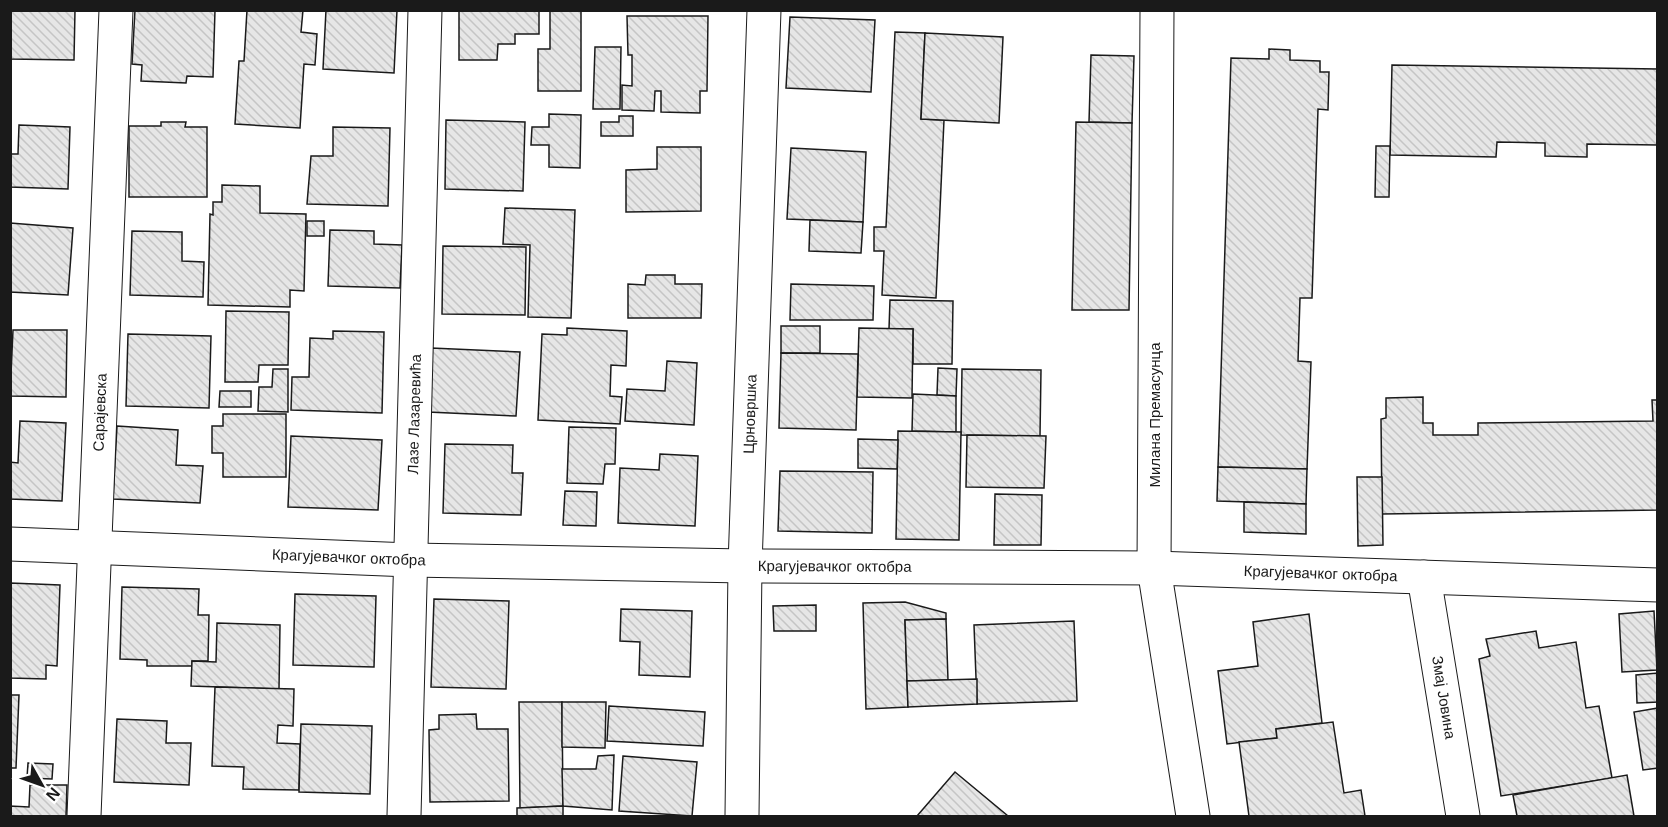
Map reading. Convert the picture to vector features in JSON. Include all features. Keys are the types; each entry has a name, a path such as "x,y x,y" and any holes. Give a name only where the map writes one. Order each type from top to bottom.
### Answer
{"street":[{"name":"Сарајевска","path":"84,816 116,10"},
{"name":"Лазе Лазаревића","path":"404,816 425,10"},
{"name":"Црновршка","path":"742,816 745,566 764,10"},
{"name":"Милана Премасунца","path":"1157,10 1154,568 1193,816"},
{"name":"Крагујевачког октобра","path":"10,544 410,560 745,566 1154,568 1658,585"},
{"name":"Змај Јовина","path":"1425,577 1463,816"}],"building":[{"path":"10,10 75,10 74,60 10,59"},
{"path":"135,10 215,10 213,77 187,76 186,83 141,81 142,65 132,64"},
{"path":"247,10 303,10 301,32 317,34 315,65 304,64 300,128 235,124 239,61 244,61"},
{"path":"326,10 397,10 394,73 323,69"},
{"path":"459,10 539,10 539,34 515,34 515,44 498,44 497,60 459,60"},
{"path":"550,10 581,10 581,91 538,91 538,49 550,49"},
{"path":"627,16 708,16 707,91 700,91 700,113 661,112 661,91 655,91 654,111 622,110 622,85 632,86 632,55 628,55"},
{"path":"790,17 875,20 871,92 786,88"},
{"path":"895,32 925,33 921,119 944,120 936,298 882,295 884,251 874,251 874,227 886,227"},
{"path":"925,33 1003,37 999,123 921,119"},
{"path":"595,47 621,47 620,109 593,109"},
{"path":"1269,49 1290,50 1290,60 1320,61 1320,72 1329,72 1328,110 1318,109 1312,298 1300,298 1298,361 1311,362 1307,469 1218,467 1231,58 1269,59"},
{"path":"1091,55 1134,56 1132,123 1089,122"},
{"path":"1392,65 1658,69 1658,145 1587,144 1587,157 1545,156 1545,143 1497,142 1496,157 1390,155"},
{"path":"549,114 581,115 580,168 549,167 549,145 531,145 532,127 549,127"},
{"path":"619,116 633,116 633,136 601,136 601,122 619,122"},
{"path":"446,120 525,122 523,191 445,189"},
{"path":"161,122 186,122 185,127 207,127 207,197 129,197 129,126 161,126"},
{"path":"1076,122 1132,123 1129,310 1072,310"},
{"path":"19,125 70,127 68,189 10,187 10,154 18,154"},
{"path":"333,127 390,128 388,206 307,204 311,156 333,156"},
{"path":"1376,146 1390,146 1389,197 1375,197"},
{"path":"657,147 701,147 701,211 626,212 626,170 657,169"},
{"path":"791,148 866,152 863,222 787,219"},
{"path":"222,185 260,186 260,213 306,214 304,291 290,290 290,307 208,305 210,214 213,215 213,202 222,202"},
{"path":"505,208 575,210 571,318 528,317 530,245 503,244"},
{"path":"810,220 863,222 861,253 809,251"},
{"path":"307,221 324,221 324,236 307,236"},
{"path":"10,223 73,228 68,295 10,292"},
{"path":"330,230 374,231 374,244 402,245 400,288 328,286"},
{"path":"132,231 182,232 182,261 204,262 203,297 130,295"},
{"path":"443,246 526,247 525,315 442,314"},
{"path":"646,275 675,275 675,284 702,284 701,318 628,318 628,284 645,285"},
{"path":"791,284 874,286 873,320 790,320"},
{"path":"890,300 953,301 952,364 913,364 913,329 889,329"},
{"path":"226,311 289,312 288,365 259,365 258,382 225,382"},
{"path":"781,326 820,326 820,353 781,353"},
{"path":"567,328 627,331 626,366 611,365 610,396 622,397 620,424 538,420 542,334 567,335"},
{"path":"859,328 913,329 912,398 857,397"},
{"path":"13,330 67,330 66,397 10,396"},
{"path":"333,331 384,332 382,413 291,410 292,377 309,377 310,338 333,339"},
{"path":"128,334 211,336 209,408 126,406"},
{"path":"431,348 520,352 516,416 428,412"},
{"path":"781,353 858,354 856,430 779,428"},
{"path":"667,361 697,363 694,425 625,421 627,389 665,391"},
{"path":"938,368 957,369 956,396 937,395"},
{"path":"273,369 288,369 288,412 258,411 259,387 272,387"},
{"path":"962,369 1041,370 1040,436 961,435"},
{"path":"220,391 251,391 251,407 219,407"},
{"path":"913,394 956,396 956,432 912,431"},
{"path":"1423,397 1423,423 1433,423 1433,435 1478,435 1478,423 1653,421 1652,400 1658,400 1658,510 1382,514 1381,419 1386,418 1386,398"},
{"path":"223,414 286,414 286,477 223,477 223,453 212,453 212,426 223,426"},
{"path":"20,421 66,423 62,501 10,499 10,462 18,463"},
{"path":"117,426 178,430 176,465 203,466 200,503 113,499"},
{"path":"569,427 616,428 615,464 605,464 603,484 567,483"},
{"path":"898,431 961,432 959,540 896,539"},
{"path":"967,435 1046,436 1044,488 966,487"},
{"path":"291,436 382,440 378,510 288,507"},
{"path":"858,439 898,440 897,469 858,468"},
{"path":"445,444 513,445 512,473 523,473 521,515 443,513"},
{"path":"660,454 698,456 695,526 618,523 620,468 659,470"},
{"path":"1218,467 1307,469 1306,504 1217,501"},
{"path":"780,471 873,472 872,533 778,531"},
{"path":"1357,477 1382,477 1383,545 1358,546"},
{"path":"565,491 597,492 596,526 563,525"},
{"path":"995,494 1042,495 1041,545 994,545"},
{"path":"1244,502 1306,504 1306,534 1244,532"},
{"path":"10,583 60,585 57,666 46,665 46,679 10,678"},
{"path":"122,587 199,589 198,615 209,615 208,661 192,661 192,666 147,666 147,660 120,659"},
{"path":"295,594 376,596 374,667 293,665"},
{"path":"434,599 509,601 506,689 431,687"},
{"path":"905,602 946,613 946,619 905,620 908,707 866,709 863,603"},
{"path":"816,605 816,631 774,631 773,606"},
{"path":"621,609 692,611 690,677 639,675 640,642 620,641"},
{"path":"1654,611 1657,670 1622,672 1619,614"},
{"path":"1309,614 1322,723 1276,729 1277,738 1227,744 1218,671 1258,666 1253,622"},
{"path":"946,619 948,680 907,681 905,620"},
{"path":"1074,621 1077,701 977,704 974,625"},
{"path":"217,623 280,625 279,689 191,686 192,661 216,662"},
{"path":"1536,631 1539,648 1576,642 1586,708 1599,706 1612,778 1501,796 1479,659 1490,656 1486,639"},
{"path":"1658,673 1658,702 1637,703 1636,675"},
{"path":"977,679 977,704 908,707 907,681"},
{"path":"215,687 294,689 293,726 278,725 277,743 300,744 299,790 243,789 244,767 212,766"},
{"path":"10,695 19,695 16,768 10,768"},
{"path":"519,702 562,702 563,806 520,808"},
{"path":"562,702 606,702 605,748 562,747"},
{"path":"609,706 705,712 703,746 607,741"},
{"path":"1658,708 1658,768 1643,770 1634,712"},
{"path":"476,714 477,729 508,729 509,801 430,802 429,730 439,729 439,715"},
{"path":"117,719 167,721 166,743 191,743 189,785 114,782"},
{"path":"1333,722 1344,793 1361,790 1365,816 1249,816 1239,742 1277,738 1276,729"},
{"path":"301,724 372,726 370,794 299,792"},
{"path":"614,755 612,810 563,806 562,769 596,769 598,756"},
{"path":"623,756 697,762 692,816 619,811"},
{"path":"28,763 53,764 52,779 27,778"},
{"path":"955,772 1008,816 917,816"},
{"path":"1627,775 1634,816 1517,816 1513,795"},
{"path":"30,785 67,785 66,816 10,816 10,806 29,807"},
{"path":"563,806 563,816 517,816 517,808"}]}
